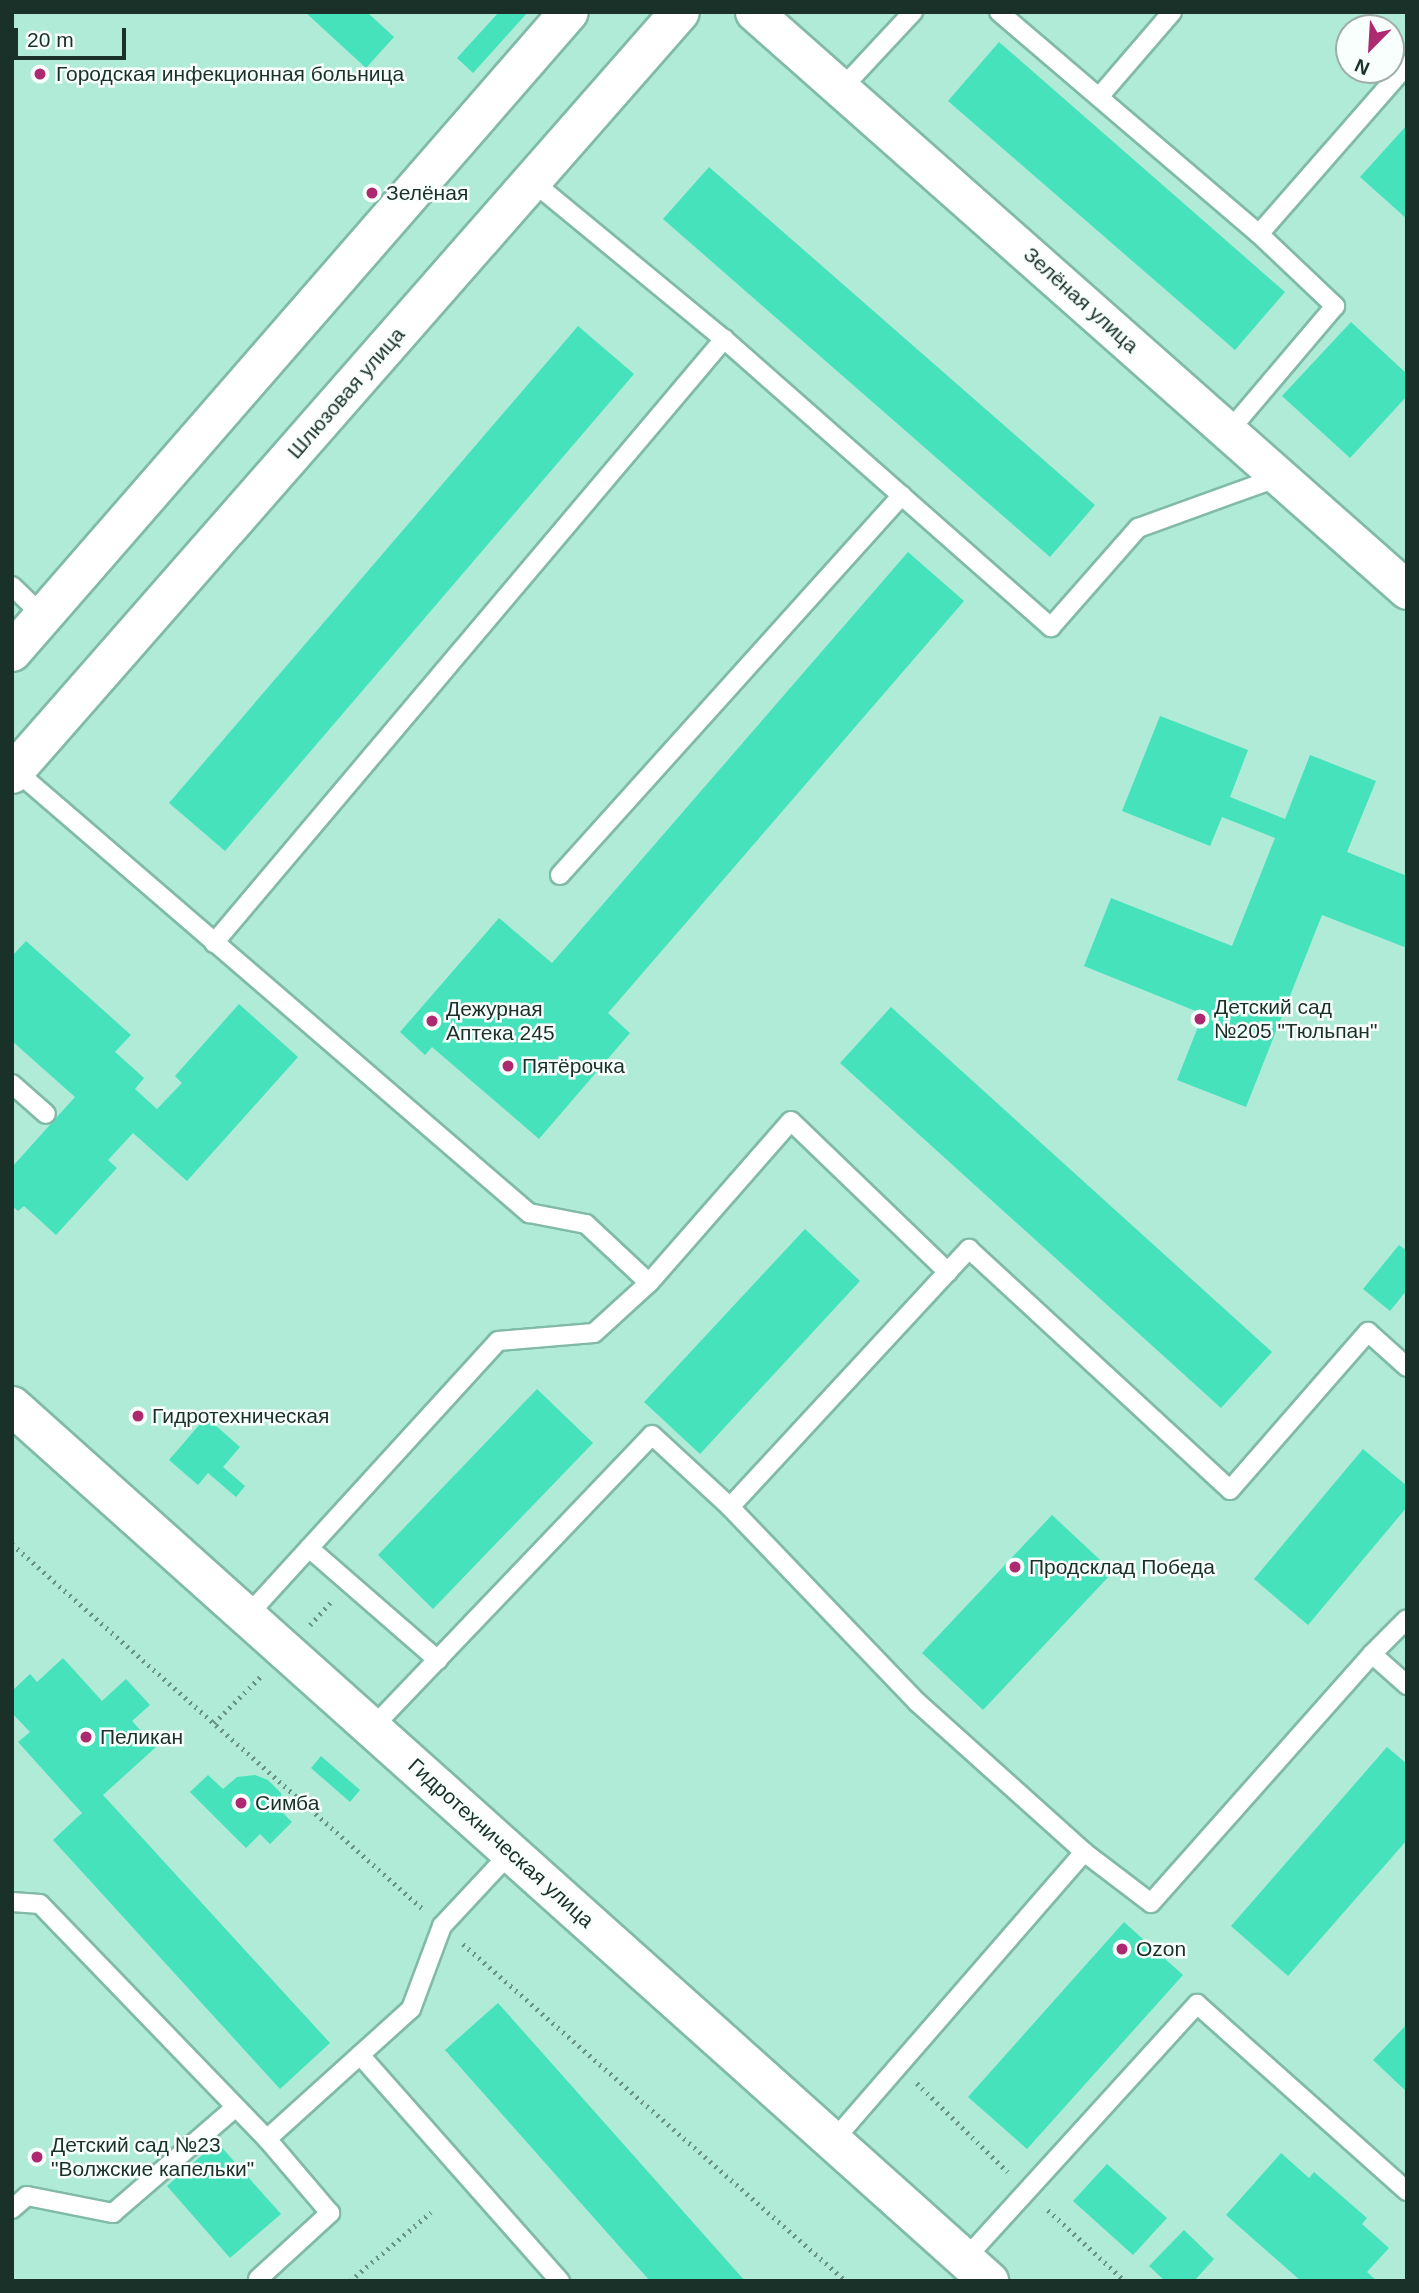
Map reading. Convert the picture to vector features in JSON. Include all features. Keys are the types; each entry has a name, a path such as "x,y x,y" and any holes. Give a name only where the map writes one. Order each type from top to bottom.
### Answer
{"main road":[{"path":"12,652 569,12"},
{"name":"Шлюзовая улица","path":"14,772 680,12"},
{"name":"Гидротехническая улица","path":"12,1406 977,2270"}],"street":[{"name":"Зелёная улица","path":"754,12 843,87 1407,590"}],"lane":[{"path":"843,87 913,12"},
{"path":"999,12 1259,234 1335,306 1228,432"},
{"path":"1099,97 1172,12"},
{"path":"1259,234 1407,65"},
{"path":"532,181 724,339 1051,627 1138,528 1279,477"},
{"path":"214,943 724,339"},
{"path":"560,875 902,495"},
{"path":"12,586 44,617"},
{"path":"14,772 528,1213 586,1224 649,1283"},
{"path":"12,1084 46,1114"},
{"path":"247,1616 498,1341 594,1333 649,1283 791,1121 948,1272"},
{"path":"730,1507 969,1249 1230,1490 1368,1332 1407,1367"},
{"path":"372,1728 652,1435 730,1507 917,1702 1084,1852 1151,1903 1372,1654 1407,1619"},
{"path":"309,1548 438,1660"},
{"path":"1372,1654 1407,1685"},
{"path":"267,2139 411,2009 442,1926 511,1852"},
{"path":"833,2141 1084,1852"},
{"path":"12,1902 40,1904 267,2139 330,2213 258,2279"},
{"path":"977,2270 1197,2004 1407,2191"},
{"path":"360,2055 560,2281"},
{"path":"12,2209 27,2196 113,2213 236,2107"}],"path":[{"path":"350,2281 431,2212"}],"building":[{"path":"305,12 367,12 394,37 366,68"},
{"path":"499,12 528,12 473,73 457,58"},
{"path":"999,42 1285,292 1235,350 948,101"},
{"path":"1407,125 1407,219 1360,177"},
{"path":"709,167 1095,505 1050,557 663,219"},
{"path":"1351,322 1407,374 1407,396 1350,458 1282,396"},
{"path":"578,326 634,374 225,851 169,803"},
{"path":"908,552 964,601 608,1013 630,1033 539,1139 432,1047 425,1055 400,1032 499,918 552,963"},
{"path":"1160,716 1248,750 1230,797 1285,819 1310,755 1376,781 1347,852 1407,876 1407,948 1322,915 1246,1107 1177,1080 1203,1014 1084,966 1111,898 1232,946 1275,838 1222,817 1210,846 1122,811"},
{"path":"26,941 131,1035 115,1052 144,1078 135,1089 157,1109 182,1083 175,1076 239,1004 298,1057 187,1181 133,1133 108,1160 117,1168 56,1235 24,1206 18,1211 12,1206 12,1167 75,1097 12,1041 12,956"},
{"path":"891,1007 1272,1352 1221,1408 840,1063"},
{"path":"805,1229 860,1281 700,1454 644,1402"},
{"path":"1399,1245 1407,1251 1407,1290 1390,1311 1363,1289"},
{"path":"537,1389 593,1443 433,1609 378,1555"},
{"path":"206,1417 240,1447 223,1467 245,1486 236,1497 208,1473 198,1485 169,1460"},
{"path":"1363,1449 1407,1486 1407,1507 1308,1625 1254,1579"},
{"path":"1052,1515 1113,1572 983,1710 922,1653"},
{"path":"63,1658 102,1701 126,1679 150,1705 132,1721 156,1747 103,1795 330,2043 280,2089 53,1840 82,1813 18,1742 30,1732 12,1713 12,1691 30,1674 37,1682"},
{"path":"1387,1747 1407,1764 1407,1840 1288,1976 1231,1926"},
{"path":"321,1756 360,1790 350,1802 311,1768"},
{"name":"Симба","path":"208,1775 223,1789 237,1777 255,1775 268,1780 281,1793 282,1812 292,1822 270,1844 260,1834 246,1848 190,1792"},
{"path":"1124,1922 1183,1975 1027,2149 968,2097"},
{"path":"498,2003 745,2281 650,2281 445,2050"},
{"path":"1407,2024 1407,2092 1373,2060"},
{"path":"217,2142 281,2214 230,2258 167,2186"},
{"path":"1281,2153 1309,2178 1314,2172 1367,2218 1362,2224 1389,2248 1367,2272 1377,2281 1301,2281 1226,2215"},
{"path":"1107,2164 1167,2218 1133,2255 1073,2201"},
{"path":"1184,2230 1214,2259 1194,2281 1165,2281 1149,2266"}],"place":[{"name":"Городская инфекционная больница","path":"40,74"},
{"name":"Зелёная","path":"372,193"},
{"name":"Детский сад №205 \"Тюльпан\"","path":"1200,1019"},
{"name":"Дежурная Аптека 245","path":"432,1021"},
{"name":"Пятёрочка","path":"508,1066"},
{"name":"Гидротехническая","path":"138,1416"},
{"name":"Продсклад Победа","path":"1015,1567"},
{"name":"Пеликан","path":"86,1737"},
{"name":"Симба","path":"241,1803"},
{"name":"Ozon","path":"1122,1949"},
{"name":"Детский сад №23 \"Волжские капельки\"","path":"37,2157"}]}
